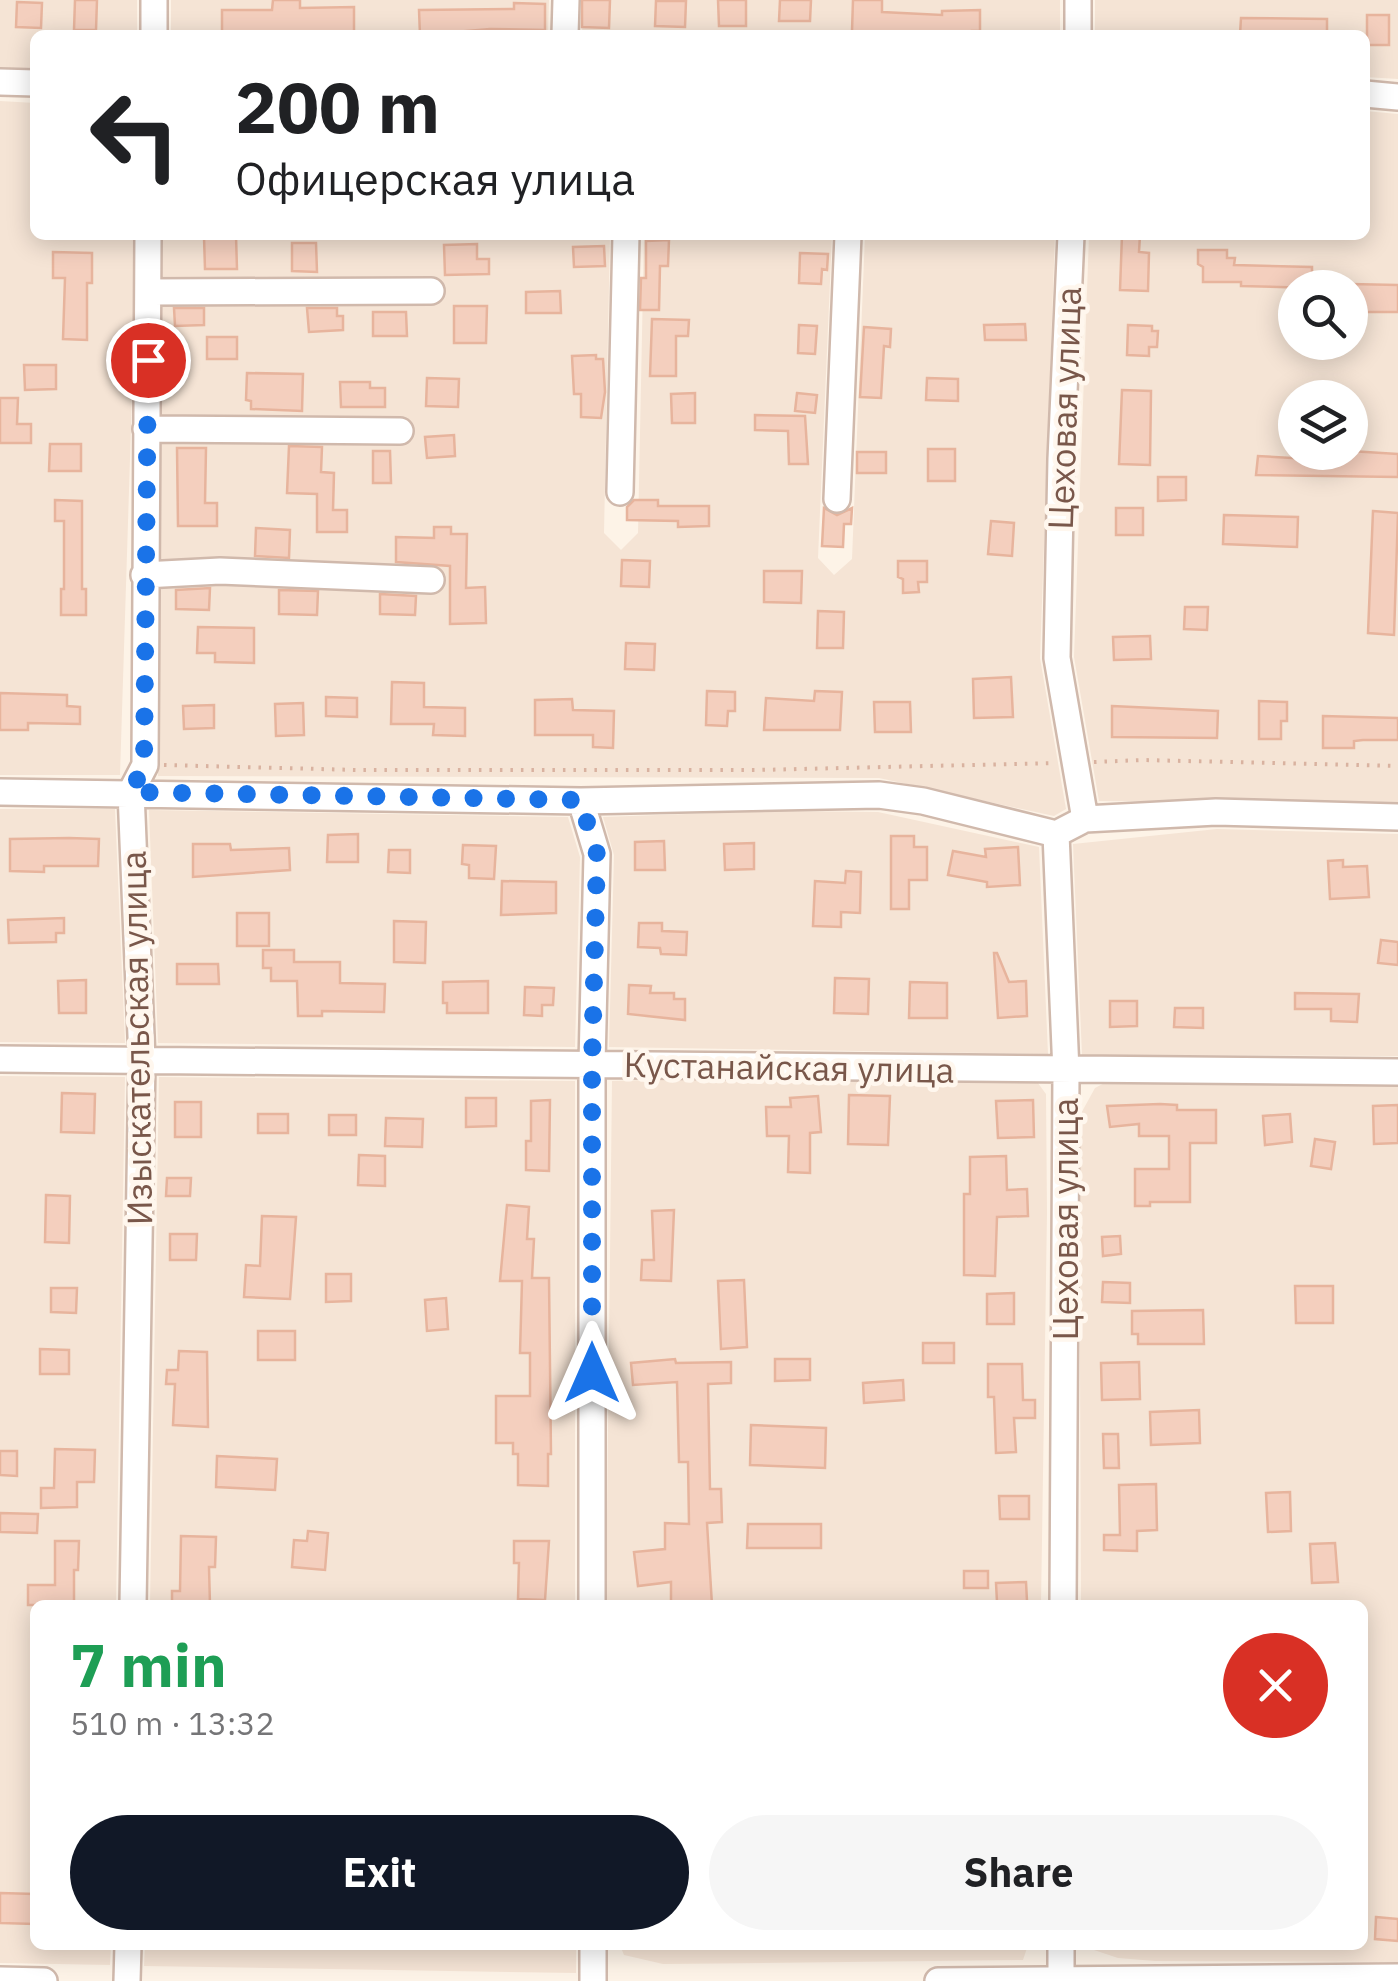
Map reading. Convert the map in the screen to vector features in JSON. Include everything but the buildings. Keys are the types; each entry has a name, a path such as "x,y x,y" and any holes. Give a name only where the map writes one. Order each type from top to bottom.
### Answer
{"street":[{"path":"154,0 154,30"},
{"path":"565,30 566,0"},
{"path":"1078,0 1078,30"},
{"path":"0,82 30,84"},
{"path":"1370,94 1398,96"},
{"name":"Изыскательская улица","path":"133,1600 142,1060 131,792 144,765 148,240"},
{"path":"620,492 626,240"},
{"path":"837,499 848,240"},
{"name":"Цеховая улица","path":"1071,240 1057,658 1085,819"},
{"path":"150,292 431,291"},
{"path":"146,429 400,431"},
{"path":"144,575 220,572 430,580"},
{"path":"0,792 580,800 879,794 1056,834 1085,819 1216,812 1398,817"},
{"path":"580,800 597,854 592,1064 592,1600"},
{"name":"Цеховая улица","path":"1056,834 1066,1072 1063,1600"},
{"name":"Кустанайская улица","path":"0,1059 1066,1072 1398,1072"},
{"path":"127,1981 128,1950"},
{"path":"592,1950 593,1981"},
{"path":"1061,1979 1062,1950"},
{"path":"938,1981 1398,1977"},
{"path":"0,1980 44,1981"}],"path":[{"path":"144,765 357,770 757,770 1143,760 1398,766"}],"shaded area":[{"path":"0,0 137,0 137,30 30,30 30,69 0,68"},
{"path":"171,0 549,0 548,30 171,30"},
{"path":"583,0 1060,0 1060,30 582,30"},
{"path":"1095,0 1398,0 1398,79 1370,77 1370,30 1095,30"},
{"path":"0,101 30,103 30,240 133,240 135,301 120,775 0,775"},
{"path":"1370,111 1398,114 1398,803 1099,801 1074,657 1089,240 1370,240"},
{"path":"162,240 610,240 604,533 621,550 638,533 644,240 832,240 818,558 834,575 852,559 865,240 1055,240 1040,658 1066,809 1054,816 879,778 158,776"},
{"path":"0,809 115,809 125,1043 0,1042"},
{"path":"149,810 568,817 580,857 575,1047 158,1043"},
{"path":"878,812 1039,847 1048,1054 609,1047 614,855 603,817"},
{"path":"1217,829 1398,834 1398,1056 1082,1055 1073,844"},
{"path":"996,1071 1032,1075 1046,1094 1041,1600 606,1600 612,1081"},
{"path":"0,1076 125,1077 116,1600 30,1600 30,1950 111,1950 110,1965 0,1963"},
{"path":"159,1077 575,1081 575,1600 150,1600"},
{"path":"1112,1079 1398,1081 1398,1962 1155,1961 1118,1958 1094,1950 1368,1950 1368,1600 1081,1600 1079,1117 1095,1088"},
{"path":"145,1950 576,1950 576,1973 144,1966"},
{"path":"622,1950 1026,1950 1023,1960 663,1964 624,1955"}],"route":[{"path":"148,360 144,765 131,792 580,800 597,854 592,1373"}]}
